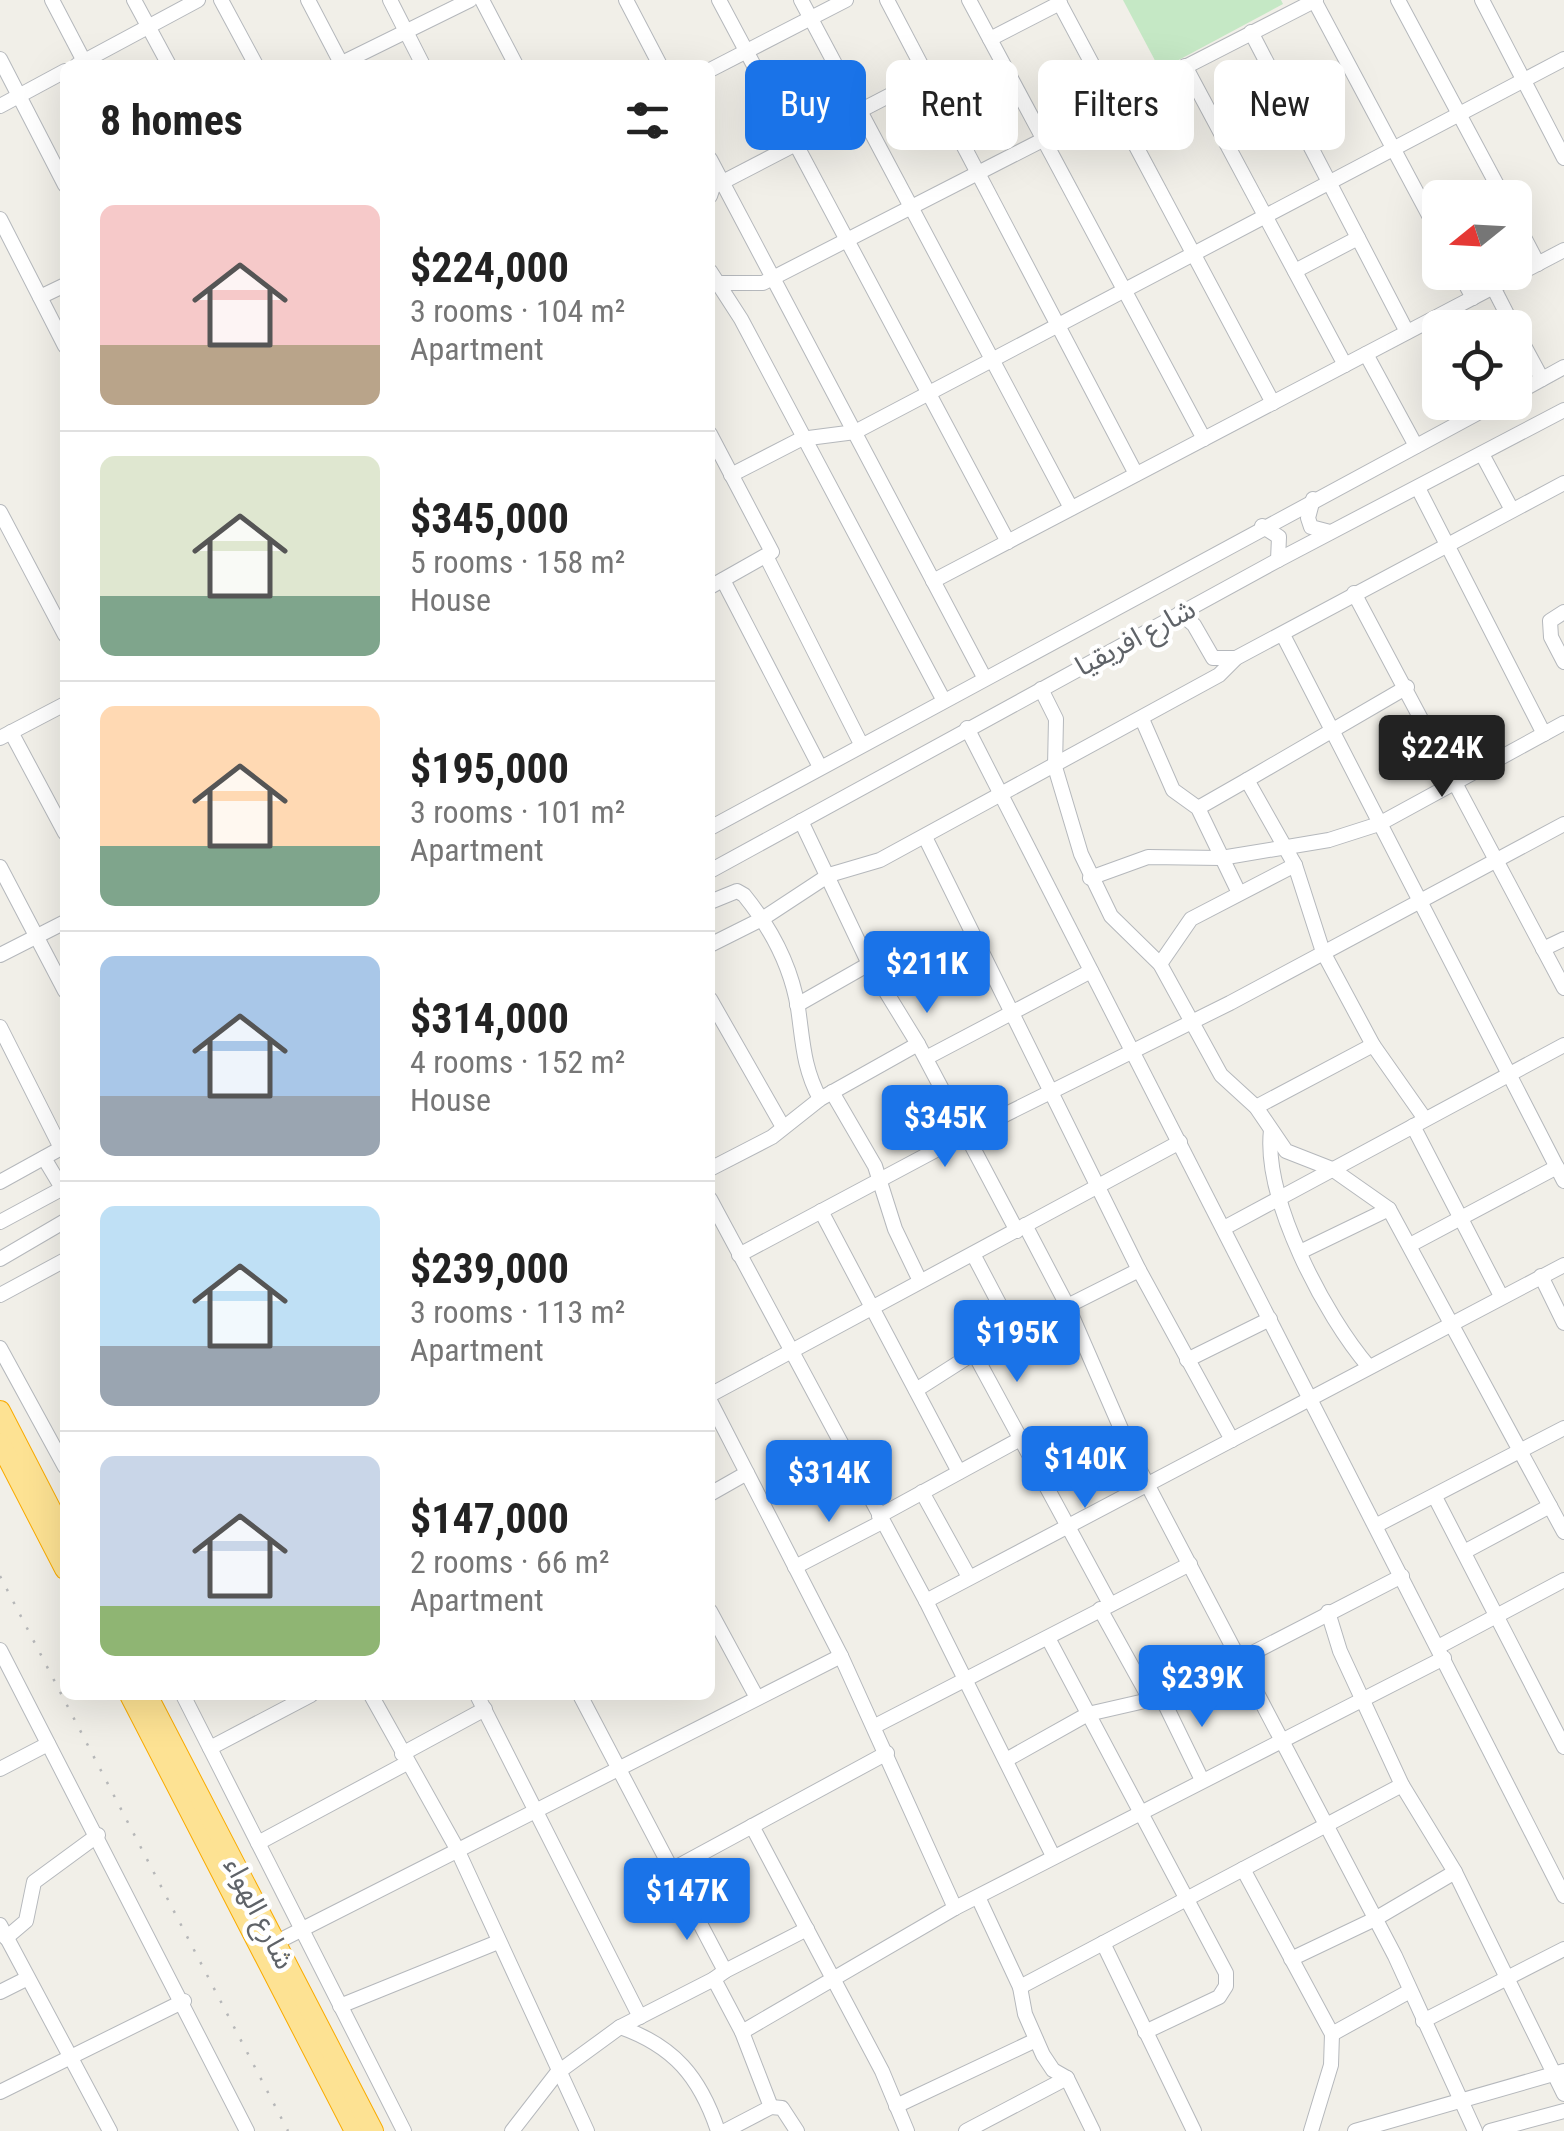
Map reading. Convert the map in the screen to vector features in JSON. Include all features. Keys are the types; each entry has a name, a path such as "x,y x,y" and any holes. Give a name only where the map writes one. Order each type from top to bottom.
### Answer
{"highway":[{"path":"0,1411 60,1527"},
{"path":"0,1443 60,1559"},
{"name":"شارع الهواء","path":"133,1700 355,2131"},
{"name":"شارع الهواء","path":"150,1700 373,2131"}],"street":[{"path":"52,0 80,60"},
{"path":"134,0 165,60"},
{"path":"89,60 198,0"},
{"path":"221,0 253,60"},
{"path":"308,0 338,60"},
{"path":"390,0 421,60"},
{"path":"348,60 470,0"},
{"path":"482,0 513,60"},
{"path":"626,0 657,60"},
{"path":"719,0 751,60"},
{"path":"800,0 834,60"},
{"path":"715,67 846,0"},
{"path":"886,0 918,60"},
{"path":"969,0 1038,129"},
{"path":"1194,61 1315,0 1422,203"},
{"path":"1398,0 1495,180"},
{"path":"1482,0 1564,158"},
{"path":"990,39 1059,1 1089,60"},
{"path":"1251,32 1407,332"},
{"path":"0,59 60,175"},
{"path":"732,475 802,438 855,432 1564,59"},
{"path":"0,106 60,75"},
{"path":"1194,84 1345,364"},
{"path":"866,118 1071,508"},
{"path":"720,284 763,283 1038,141"},
{"path":"715,187 787,150"},
{"path":"799,150 1008,542"},
{"path":"966,150 1136,474"},
{"path":"1049,150 1204,439"},
{"path":"1136,150 1272,403"},
{"path":"715,169 984,677"},
{"path":"0,219 60,336"},
{"path":"1295,271 1358,238"},
{"path":"1532,267 1564,250"},
{"path":"1532,253 1538,264"},
{"path":"715,277 942,700"},
{"path":"40,297 60,287"},
{"path":"1469,290 1473,298"},
{"path":"934,581 1488,290"},
{"path":"1366,354 1416,446"},
{"path":"1532,360 1542,379"},
{"path":"1532,385 1564,367"},
{"name":"شارع افريقيا","path":"715,868 1040,688 1564,410"},
{"name":"شارع افريقيا","path":"715,825 1262,526 1464,420"},
{"path":"715,446 772,552 716,583 820,767"},
{"path":"1482,454 1512,510"},
{"path":"715,942 762,919 829,875 880,860 1055,767 1219,675 1236,658 1564,482"},
{"path":"1418,488 1544,734"},
{"path":"1313,499 1308,518 1311,527 1332,532"},
{"path":"0,512 60,626"},
{"path":"1262,526 1279,536 1278,560"},
{"path":"767,558 861,744"},
{"path":"1354,593 1408,687 1564,988"},
{"path":"1564,612 1550,621 1548,629 1564,662"},
{"path":"1180,613 1194,625 1213,658 1236,658"},
{"path":"1283,635 1561,1174 1410,1245"},
{"path":"1198,808 1408,687"},
{"path":"1040,688 1057,726 1055,767 1090,878 1110,916 1160,964 1221,1075 1256,1107 1286,1151 1332,1169 1390,1209 1564,1532"},
{"path":"60,707 6,735 60,825"},
{"path":"1142,719 1173,790 1198,808 1239,893"},
{"path":"1090,878 1162,855 1221,858 1286,850 1379,824 1564,723"},
{"path":"967,728 1564,1896"},
{"path":"1247,780 1294,864 1323,952 1419,1122 1501,1296"},
{"path":"801,820 869,964 1068,1307 1148,1484 1375,1919 1474,2131"},
{"path":"739,1256 1564,824"},
{"path":"925,837 1054,1090 1139,1270 1232,1440"},
{"path":"1160,964 1191,919 1294,864"},
{"path":"0,867 60,982"},
{"path":"715,900 737,891 762,919 780,950 797,1005 804,1065 880,1180 895,1229 920,1281"},
{"path":"0,955 60,924"},
{"path":"1543,949 1564,938"},
{"path":"797,1005 869,964"},
{"path":"715,1166 772,1137 826,1095 1014,1011 1092,971"},
{"path":"715,1008 782,1127"},
{"path":"0,1026 60,1141"},
{"path":"1224,1228 1564,1044"},
{"path":"1256,1107 1373,1045"},
{"path":"1271,1130 1277,1199 1345,1341 1368,1367"},
{"path":"715,1395 788,1351 1180,1142"},
{"path":"0,1182 60,1149"},
{"path":"44,1158 60,1182"},
{"path":"0,1222 60,1190"},
{"path":"715,1209 788,1351 926,1600 1054,1856"},
{"path":"1300,1252 1390,1209"},
{"path":"821,1212 959,1472"},
{"path":"0,1259 60,1224"},
{"path":"973,1254 1014,1332"},
{"path":"0,1295 60,1263"},
{"path":"926,1600 1564,1264"},
{"path":"916,1390 974,1352 1139,1270"},
{"path":"1540,1276 1564,1323"},
{"path":"1187,1360 1270,1319"},
{"path":"0,1348 60,1458"},
{"path":"974,1352 1067,1524 1105,1606 1202,1780"},
{"path":"715,1408 888,1753 954,1908"},
{"path":"1376,1525 1564,1428"},
{"path":"795,1567 1022,1438"},
{"path":"715,1491 747,1473"},
{"path":"922,1492 969,1577"},
{"path":"1435,1497 1564,1748"},
{"path":"1464,1552 1550,1506"},
{"path":"875,1726 1190,1564"},
{"path":"1006,1760 1088,1714 1157,1700 1402,1576"},
{"path":"742,2032 954,1908 1363,1701 1496,1617 1564,1580"},
{"path":"1328,1612 1363,1701 1402,1784 1455,1872 1506,1977 1559,2072 1564,2094"},
{"path":"715,1620 756,1696"},
{"path":"1048,1638 1226,1973 1226,1986 1214,2000 1145,2032"},
{"path":"0,1650 184,2001 244,2130"},
{"path":"275,1942 456,1847 841,1656"},
{"path":"186,1700 404,2131"},
{"path":"210,1748 301,1700"},
{"path":"374,1700 456,1847 587,2131"},
{"path":"480,1700 533,1812 640,2017"},
{"path":"583,1700 673,1869 720,1975 771,2107"},
{"path":"258,1843 485,1709"},
{"path":"0,1768 48,1744"},
{"path":"673,1869 888,1753"},
{"path":"1020,1987 1402,1784"},
{"path":"752,1826 834,1978 907,2131"},
{"path":"98,1834 34,1882 26,1921 3,1932 110,2131"},
{"path":"1243,1869 1332,2034 1331,2065 1311,2131"},
{"path":"1291,1959 1375,1919 1455,1872"},
{"path":"978,1897 1020,1987 1024,2014 1036,2040 1053,2070 1067,2078 1093,2131"},
{"path":"516,2130 558,2073 620,2027 807,1929"},
{"path":"340,2006 498,1942"},
{"path":"1103,1943 1194,2131"},
{"path":"1423,2021 1564,1948"},
{"path":"0,1992 26,1979"},
{"path":"1332,2034 1410,1991"},
{"path":"0,2092 184,2001"},
{"path":"620,2027 658,2042 682,2062 704,2093 722,2131 771,2107 782,2108 797,2131"},
{"path":"896,2106 1036,2040"},
{"path":"1355,2131 1382,2127 1559,2072"},
{"path":"966,2131 1067,2078"},
{"path":"1490,2131 1564,2111"}],"green space":[{"path":"1123,0 1281,0 1283,4 1179,60 1155,60"}],"railway":[{"path":"0,1576 60,1692"},
{"path":"64,1700 288,2131"}]}
